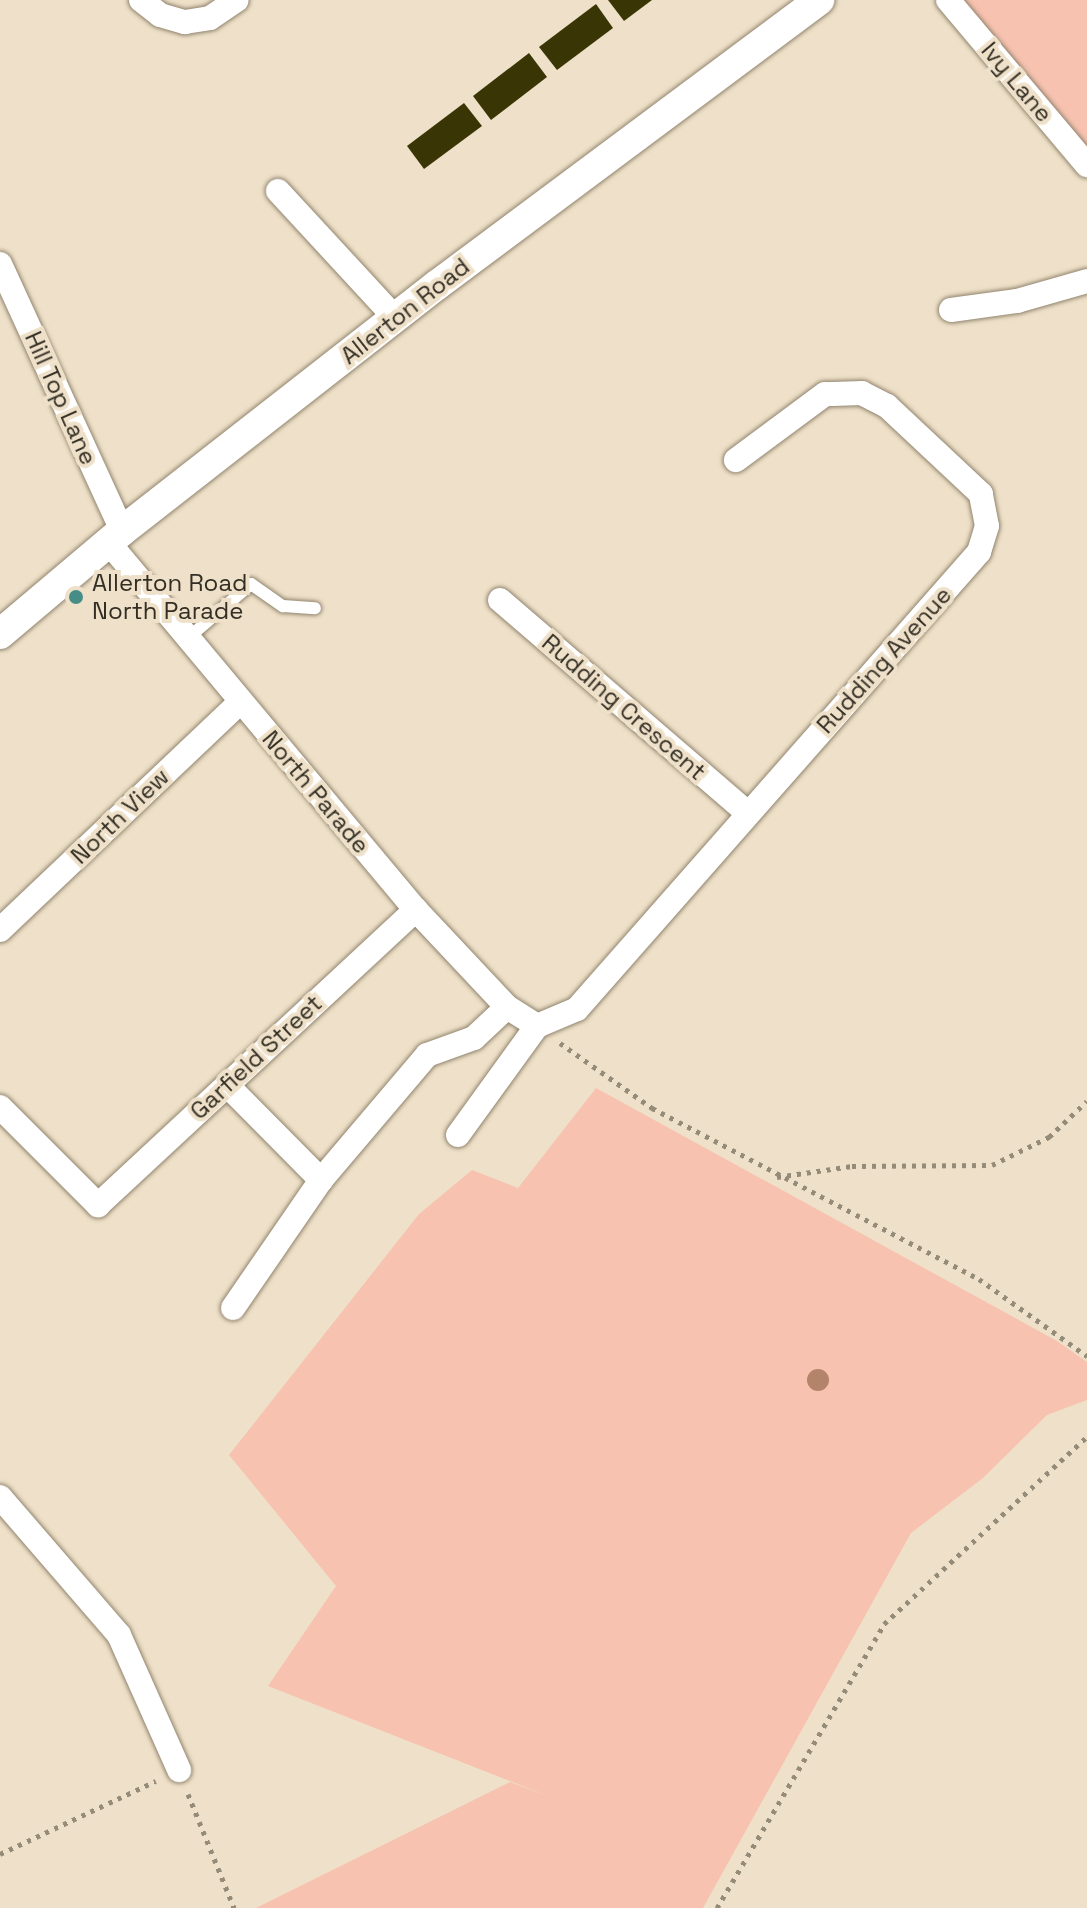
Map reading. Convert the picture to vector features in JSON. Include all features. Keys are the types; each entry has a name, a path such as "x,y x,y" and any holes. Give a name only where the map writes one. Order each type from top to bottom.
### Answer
{"street":[{"path":"141,0 160,15 185,22 210,18 237,0"},
{"name":"Allerton Road","path":"0,634 115,537 395,318 819,0"},
{"name":"Ivy Lane","path":"948,0 1087,165"},
{"path":"278,191 395,318"},
{"name":"Hill Top Lane","path":"0,264 115,537"},
{"path":"951,310 1017,301 1087,281"},
{"name":"Rudding Avenue","path":"537,1026 577,1009 979,552 987,526 981,494 887,406 862,393 825,394 736,460"},
{"name":"North Parade","path":"115,537 188,638 416,910 507,1007 537,1026"},
{"name":"Rudding Crescent","path":"500,600 748,813"},
{"name":"North View","path":"0,930 240,702"},
{"name":"Garfield Street","path":"0,1107 98,1205 416,910"},
{"path":"233,1308 321,1180 427,1055 474,1038 507,1007"},
{"path":"458,1135 537,1026"},
{"path":"227,1085 321,1180"},
{"path":"0,1497 119,1635 179,1770"}],"lane":[{"path":"188,638 251,584 283,606 315,608"}],"path":[{"path":"537,1026 652,1108 777,1177 979,1279 1087,1356"},
{"path":"777,1177 852,1166 992,1165 1049,1137 1087,1101"},
{"path":"717,1908 884,1624 1087,1437"},
{"path":"0,1854 179,1770 234,1908"}],"shaded area":[{"path":"962,0 1087,0 1087,147"},
{"path":"596,1088 1057,1341 1087,1362 1087,1400 1047,1415 983,1478 911,1533 703,1908 256,1908 510,1782 553,1798 268,1686 336,1586 229,1455 419,1214 472,1170 518,1188"}],"building":[{"path":"608,0 652,0 624,21"},
{"path":"596,4 613,28 557,70 539,47"},
{"path":"529,53 547,77 491,120 473,96"},
{"path":"464,103 482,126 424,169 407,146"}],"place":[{"name":"Allerton Road North Parade","path":"76,597"}]}
